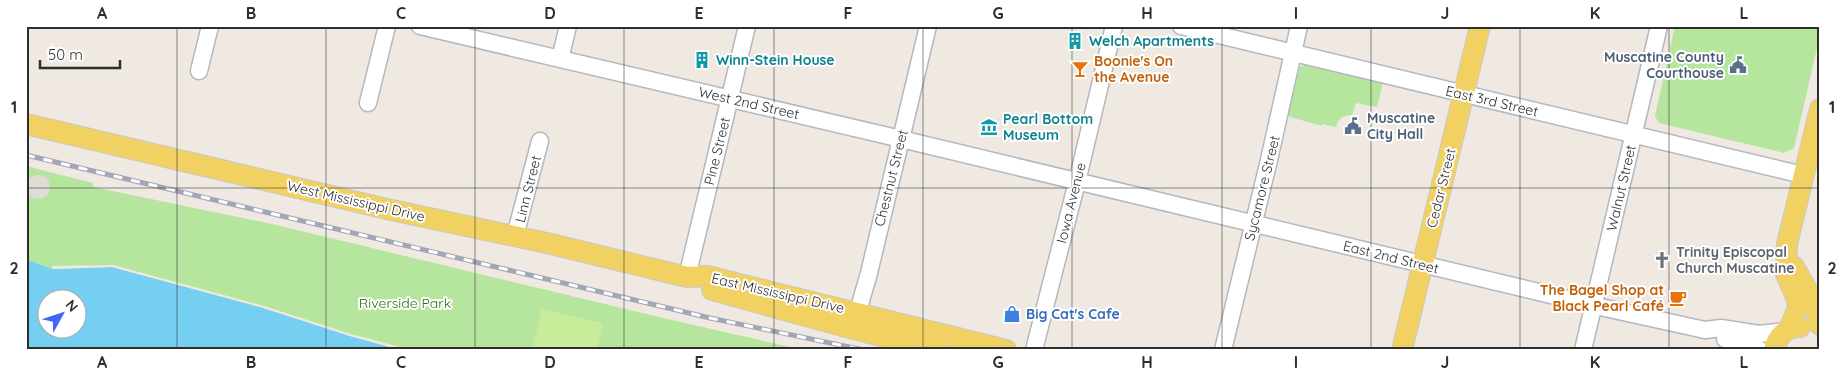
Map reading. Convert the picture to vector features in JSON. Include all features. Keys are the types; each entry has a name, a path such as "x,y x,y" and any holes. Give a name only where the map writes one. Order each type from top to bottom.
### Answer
{"main road":[{"name":"Cedar Street","path":"1402,350 1480,26"},
{"path":"1774,350 1798,308 1797,299 1786,274 1787,244 1820,108"},
{"name":"West Mississippi Drive","path":"26,124 687,277"},
{"path":"1786,258 1796,270 1815,303 1820,325"},
{"name":"East Mississippi Drive","path":"687,277 707,276 856,321 936,350"},
{"name":"East Mississippi Drive","path":"856,321 1006,350"},
{"path":"1787,330 1803,327 1810,328 1820,335"}],"street":[{"path":"199,71 210,26"},
{"path":"368,103 387,26"},
{"name":"West 2nd Street","path":"420,26 1077,182"},
{"path":"560,59 568,26"},
{"name":"Pine Street","path":"687,277 747,26"},
{"name":"Chestnut Street","path":"856,321 928,26"},
{"name":"Iowa Avenue","path":"1034,350 1114,26"},
{"name":"East 3rd Street","path":"1181,26 1803,175"},
{"name":"Sycamore Street","path":"1223,350 1299,26"},
{"name":"Walnut Street","path":"1583,350 1659,26"},
{"name":"Linn Street","path":"516,236 540,141"},
{"name":"East 2nd Street","path":"1077,182 1705,330 1715,336 1750,345 1760,350"},
{"name":"East 2nd Street","path":"1705,330 1721,328 1759,334 1787,330"}],"green space":[{"path":"1675,26 1820,26 1820,35 1794,148 1784,153 1659,123 1655,116"},
{"path":"1304,65 1383,82 1377,107 1356,103 1352,115 1338,121 1336,127 1322,124 1322,126 1287,116 1300,67"},
{"name":"Riverside Park","path":"26,166 93,183 93,187 272,224 803,350 400,350 112,267 52,269 26,259"},
{"path":"542,309 603,323 597,350 532,350"}],"shaded area":[{"path":"38,175 47,178 50,187 47,196 38,199 29,196 26,187 29,178"}],"water":[{"path":"26,259 52,269 112,267 260,307 400,350 26,350"}],"pier":[{"path":"113,265 261,305 351,334 400,347 402,350 350,336 260,307 112,267 52,269 52,266"}],"railway":[{"path":"26,155 710,318 864,350"}],"place":[{"name":"Welch Apartments","path":"1075,41"},
{"name":"Winn-Stein House","path":"702,60"},
{"name":"Muscatine County Courthouse","path":"1738,65"},
{"name":"Boonie's On the Avenue","path":"1080,69"},
{"name":"Muscatine City Hall","path":"1353,126"},
{"name":"Pearl Bottom Museum","path":"989,127"},
{"name":"Trinity Episcopal Church Muscatine","path":"1662,260"},
{"name":"The Bagel Shop at Black Pearl Café","path":"1678,298"},
{"name":"Big Cat's Cafe","path":"1012,314"}]}
